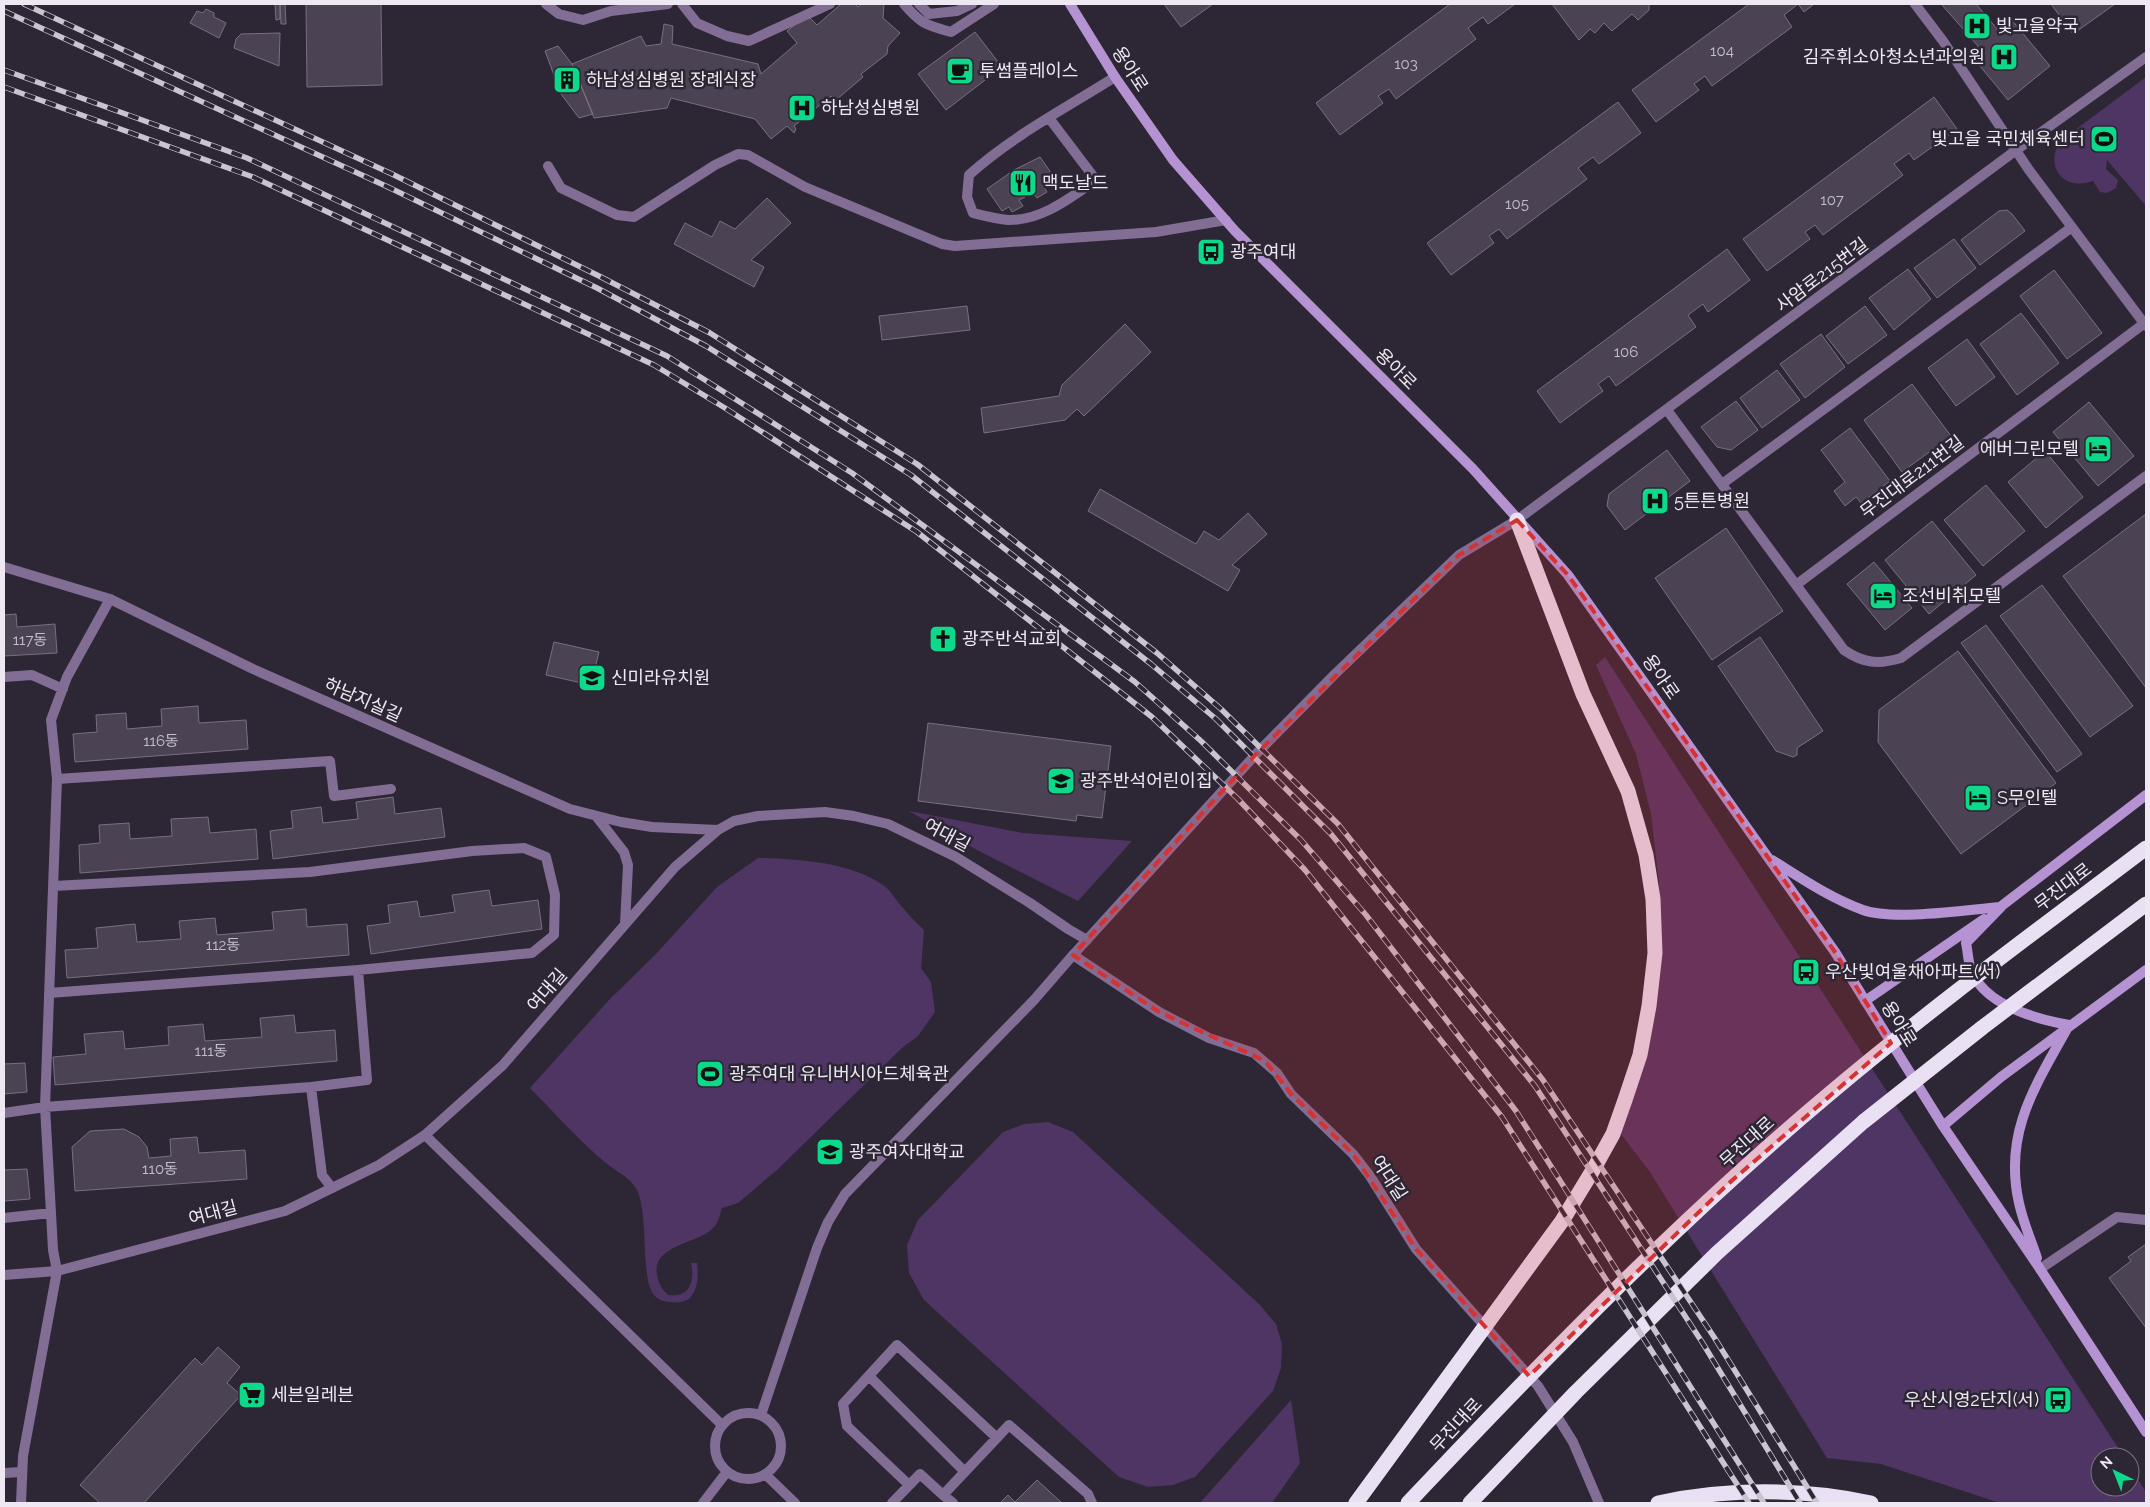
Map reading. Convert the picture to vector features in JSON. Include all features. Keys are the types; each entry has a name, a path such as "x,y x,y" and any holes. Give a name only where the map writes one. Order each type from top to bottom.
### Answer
{"highway":[{"path":"1356,1503 1364,1489 1562,1221 1613,1134 1640,1055 1649,1006 1655,953 1653,899 1646,855 1628,791 1583,694 1517,520"},
{"name":"무진대로","path":"1408,1503 1541,1363 1619,1286 1826,1096 1933,1008 2146,848"},
{"path":"1470,1503 1576,1392 1717,1253 1856,1128 1983,1027 2146,904"},
{"path":"1658,1503 1684,1497 1734,1493 1822,1494 1871,1503"}],"main road":[{"name":"용아로","path":"1070,4 1115,77 1173,160 1226,220 1473,469 1517,520 1568,574 1835,952 1943,1126 2040,1269 2146,1432"},
{"name":"무진대로","path":"1865,1000 2001,907 2146,795"},
{"path":"1767,856 1826,894 1864,911 1900,915 2001,907"},
{"path":"2001,907 1966,943 1972,970 1987,992 2022,1014 2069,1025"},
{"path":"1943,1126 2000,1077 2146,970"},
{"path":"2040,1269 2019,1203 2013,1156 2023,1114 2031,1092 2069,1025"}],"street":[{"path":"546,4 559,14 583,20 611,11 668,4"},
{"path":"682,4 697,23 727,36 749,40 830,4"},
{"path":"904,4 917,20 929,26 951,32 994,4"},
{"path":"918,4 929,14 957,11 972,4"},
{"name":"무진대로211번길","path":"1796,585 2145,324 2015,151 1943,41 1915,4"},
{"name":"사암로215번길","path":"761,1415 817,1248 828,1222 845,1194 1034,1000 1257,753 1335,674 1459,555 1517,520 2015,151 2146,57"},
{"path":"1049,118 1096,180 1058,205 1039,214 1010,220 973,213 967,197 969,175 985,160 1049,118 1115,77"},
{"path":"548,166 561,188 617,215 634,217 715,165 738,154 748,155 805,187 942,244 955,246 1156,232 1226,220"},
{"path":"1722,484 2072,227"},
{"path":"1667,410 1844,650 1856,658 1871,663 1886,663 1901,658 2146,476"},
{"name":"하남지실길","path":"4,567 110,599 253,670 570,809 652,827 718,830"},
{"path":"21,1503 23,1456 57,1271 53,1250 44,1107 57,780 51,720 63,689 110,599"},
{"path":"4,677 32,675 63,689"},
{"path":"57,780 330,761 334,796 391,788"},
{"name":"여대길","path":"4,1275 57,1271 285,1211 379,1166 425,1135 503,1065 675,867 718,830 734,821 758,816 825,812 888,824 956,857 1088,940"},
{"path":"596,816 624,852 628,865 626,924"},
{"path":"49,993 358,970 532,953 554,935 555,895 546,858 524,848 472,851 310,872 54,886"},
{"name":"여대길","path":"1073,955 1159,1012 1209,1038 1254,1053 1277,1073 1291,1094 1353,1154 1370,1176 1416,1249 1538,1386 1574,1442 1599,1503"},
{"path":"4,1113 44,1107 311,1087 366,1080 358,970"},
{"path":"311,1087 322,1175 332,1188"},
{"path":"425,1135 722,1425"},
{"path":"4,1218 51,1213"},
{"path":"2040,1269 2116,1217 2146,1220"},
{"path":"909,1485 847,1426 843,1404 897,1345 997,1438"},
{"path":"869,1376 965,1472"},
{"path":"740,1414 761,1415 770,1420 781,1438 779,1459 774,1468 766,1475 756,1479 746,1480 726,1473 719,1465 715,1455 717,1434 722,1425 730,1418 740,1414"},
{"path":"943,1495 1009,1425 1088,1494 1092,1503"},
{"path":"4,1472 22,1472"},
{"path":"703,1503 726,1473"},
{"path":"892,1503 920,1474 953,1503"},
{"path":"766,1475 795,1503"}],"highlighted area":[{"path":"1517,520 1568,575 1835,952 1891,1043 1728,1184 1529,1376 1416,1249 1353,1154 1291,1094 1265,1061 1159,1012 1073,955 1257,753 1459,555"}],"shaded area":[{"name":"빛고을 국민체육센터","path":"2146,77 2146,206 2107,160 2106,169 2118,180 2116,188 2107,193 2100,192 2093,181 2074,183 2066,180 2056,169 2054,161 2059,142"},
{"path":"1605,657 2118,1447 2090,1447 2090,1497 2140,1497 2140,1483 2146,1492 2146,1503 2000,1503 1881,1464 1827,1458 1650,1172 1614,1125 1654,978 1659,883 1651,814 1636,754 1596,665"},
{"path":"909,811 1023,833 1132,841 1078,901 977,850"},
{"name":"광주여대 유니버시아드체육관","path":"758,858 823,863 855,871 870,877 886,887 924,930 921,968 931,982 935,1012 918,1036 903,1047 778,1169 738,1203 722,1208 715,1226 699,1237 669,1251 662,1257 657,1265 657,1275 661,1286 668,1295 681,1294 686,1291 691,1282 691,1263 697,1263 698,1277 696,1286 689,1299 683,1302 666,1302 656,1297 650,1287 647,1275 643,1215 637,1190 627,1178 586,1146 530,1088 609,1000 655,955 717,887"},
{"path":"1048,1122 1073,1132 1260,1305 1276,1324 1282,1344 1281,1368 1273,1391 1195,1477 1173,1485 1148,1487 1119,1477 924,1300 909,1273 907,1245 918,1220 1003,1132 1024,1124"},
{"path":"1291,1400 1300,1463 1272,1503 1200,1503"}],"building":[{"path":"275,4 280,4 280,19 276,20"},
{"path":"280,4 285,4 286,24 281,24"},
{"path":"306,4 381,4 382,85 307,87"},
{"name":"하남성심병원","path":"841,4 855,4 858,7 862,4 884,4 883,18 900,33 888,46 887,54 861,74 863,77 836,100 831,96 794,126 796,129 794,133 787,126 771,139 755,119 671,98 667,108 594,118 572,64 641,36 646,46 661,44 664,24 673,26 672,44 758,64 761,74 797,43 787,31 807,15 817,25"},
{"path":"1164,4 1213,4 1181,27"},
{"path":"1450,4 1515,4 1488,24 1483,17 1468,28 1476,39 1396,99 1389,89 1378,96 1383,103 1340,135 1316,103"},
{"path":"1552,4 1649,4 1649,10 1638,20 1632,14 1612,31 1604,23 1595,33 1590,29 1579,40"},
{"path":"1749,4 1798,4 1784,15 1792,27 1712,86 1705,76 1694,84 1699,90 1656,122 1632,90"},
{"path":"1798,4 1814,4 1804,12"},
{"path":"1976,4 1998,30 2011,19 2050,66 2008,100 1970,54 1978,46 1942,5"},
{"path":"2051,4 2115,4 2073,34"},
{"path":"206,9 214,13 214,17 226,23 219,38 190,23 197,11 203,13"},
{"name":"투썸플레이스","path":"975,32 1002,67 946,110 918,74"},
{"path":"280,33 279,66 234,48 236,39 241,34"},
{"name":"하남성심병원 장례식장","path":"558,46 572,64 593,114 579,118 561,94 545,51"},
{"path":"1934,97 1957,129 1914,160 1909,153 1894,164 1903,175 1823,235 1815,225 1805,232 1810,239 1767,271 1743,239"},
{"path":"1618,102 1641,133 1599,164 1593,157 1578,168 1587,179 1507,239 1499,229 1489,236 1494,243 1451,275 1427,243"},
{"name":"맥도날드","path":"1040,157 1056,180 1043,186 1047,192 1037,198 1033,193 1028,195 1025,192 1023,193 1025,197 1019,200 1023,206 1012,212 1009,207 1002,211 987,189 1014,170"},
{"path":"767,198 791,223 751,260 764,267 754,287 674,244 685,223 712,237 720,221 735,229"},
{"path":"2007,210 2025,231 1980,265 1961,240 1999,211"},
{"path":"1954,239 1976,268 1937,298 1914,268"},
{"path":"1727,249 1750,280 1708,312 1703,304 1688,315 1696,327 1616,386 1609,376 1598,384 1603,391 1560,423 1537,391"},
{"path":"1908,269 1931,299 1894,330 1869,298"},
{"path":"2054,270 2102,333 2067,359 2020,296"},
{"path":"967,306 970,330 882,340 879,316"},
{"path":"1865,306 1887,335 1848,364 1826,336"},
{"path":"2021,313 2059,363 2017,395 1980,344"},
{"path":"1125,324 1151,352 1084,416 1077,409 1065,420 984,433 981,408 1059,396 1062,385"},
{"path":"1821,334 1845,367 1805,398 1780,364"},
{"path":"1967,339 1995,377 1956,406 1928,368"},
{"path":"1777,370 1800,400 1762,428 1740,398"},
{"path":"1912,384 1951,436 1902,472 1864,420"},
{"path":"1736,401 1758,430 1731,450 1717,447 1701,427"},
{"path":"2089,402 2134,456 2098,486 2053,432"},
{"path":"1850,428 1890,481 1861,503 1856,497 1845,506 1834,491 1845,482 1821,450"},
{"path":"1667,450 1690,481 1625,530 1607,506 1609,494"},
{"path":"2045,451 2083,497 2046,528 2008,482"},
{"path":"1986,485 2025,531 1983,566 1944,520"},
{"path":"1100,489 1196,544 1204,531 1219,540 1248,513 1267,534 1232,565 1240,570 1228,591 1088,511"},
{"path":"2146,514 2146,688 2063,576"},
{"path":"1932,521 1976,575 1929,614 1885,560"},
{"path":"1726,528 1783,611 1712,660 1655,578"},
{"path":"1874,562 1912,608 1885,630 1847,584"},
{"path":"2042,585 2133,706 2090,737 2000,616"},
{"path":"16,614 17,627 55,624 57,653 4,656 4,615"},
{"path":"1986,625 2082,754 2057,772 1961,643"},
{"path":"1760,637 1823,731 1797,748 1797,755 1793,757 1776,751 1718,666"},
{"path":"554,642 599,652 591,685 546,675"},
{"path":"1958,651 2056,783 1961,854 1878,742 1879,710"},
{"path":"198,706 199,723 246,720 248,749 75,762 73,734 97,732 96,715 126,713 127,729 162,726 161,709"},
{"path":"928,723 1111,746 1102,818 1077,815 1076,821 918,801"},
{"path":"393,797 395,814 441,808 445,837 273,859 270,831 293,828 291,811 321,807 323,823 358,819 356,802"},
{"path":"208,817 210,833 256,829 258,859 80,873 79,845 100,843 99,825 129,823 130,839 172,836 171,819"},
{"path":"489,890 492,906 538,900 542,929 371,954 367,926 390,923 388,905 417,901 420,917 455,912 452,895"},
{"path":"306,909 307,927 347,924 349,955 67,978 65,950 98,948 96,928 135,924 137,942 181,939 179,921 215,918 217,935 274,930 272,912"},
{"path":"294,1015 296,1033 335,1030 337,1061 55,1085 53,1057 86,1054 84,1034 123,1031 125,1049 169,1045 168,1027 203,1024 205,1041 262,1037 260,1018"},
{"path":"25,1063 27,1092 4,1094 4,1064"},
{"path":"124,1129 139,1137 147,1147 149,1158 171,1156 170,1139 197,1137 199,1153 245,1150 247,1179 75,1191 72,1147 90,1131"},
{"path":"27,1169 30,1199 4,1201 4,1170"},
{"path":"2146,1244 2146,1328 2109,1278 2131,1261 2128,1257"},
{"path":"218,1347 240,1367 227,1383 241,1395 144,1503 100,1503 80,1485 195,1358 202,1365"},
{"path":"1037,1480 1062,1503 1000,1503 1008,1495 1015,1502"}],"railway":[{"path":"24,4 392,174 710,333 917,464 1157,653 1221,709 1338,824 1543,1080 1714,1337 1817,1503"},
{"path":"4,11 388,187 597,288 706,346 911,475 1151,664 1216,719 1331,834 1535,1086 1702,1342 1800,1503"},
{"path":"4,70 247,158 667,356 852,473 1135,682 1201,741 1301,840 1366,915 1516,1111 1764,1503"},
{"path":"4,87 253,177 654,365 725,408 917,532 1152,717 1238,799 1305,870 1502,1117 1749,1503"}],"place":[{"name":"빛고을약국","path":"1977,26"},
{"name":"김주휘소아청소년과의원","path":"2004,57"},
{"name":"투썸플레이스","path":"960,71"},
{"name":"하남성심병원 장례식장","path":"567,80"},
{"name":"하남성심병원","path":"802,108"},
{"name":"빛고을 국민체육센터","path":"2104,139"},
{"name":"맥도날드","path":"1023,183"},
{"name":"광주여대","path":"1211,252"},
{"name":"에버그린모텔","path":"2098,449"},
{"name":"5튼튼병원","path":"1655,501"},
{"name":"조선비취모텔","path":"1883,596"},
{"name":"광주반석교회","path":"943,639"},
{"name":"신미라유치원","path":"592,678"},
{"name":"광주반석어린이집","path":"1061,781"},
{"name":"S무인텔","path":"1978,798"},
{"name":"우산빛여울채아파트(서)","path":"1806,972"},
{"name":"광주여대 유니버시아드체육관","path":"710,1074"},
{"name":"광주여자대학교","path":"830,1152"},
{"name":"세븐일레븐","path":"252,1395"},
{"name":"우산시영2단지(서)","path":"2058,1400"}]}
